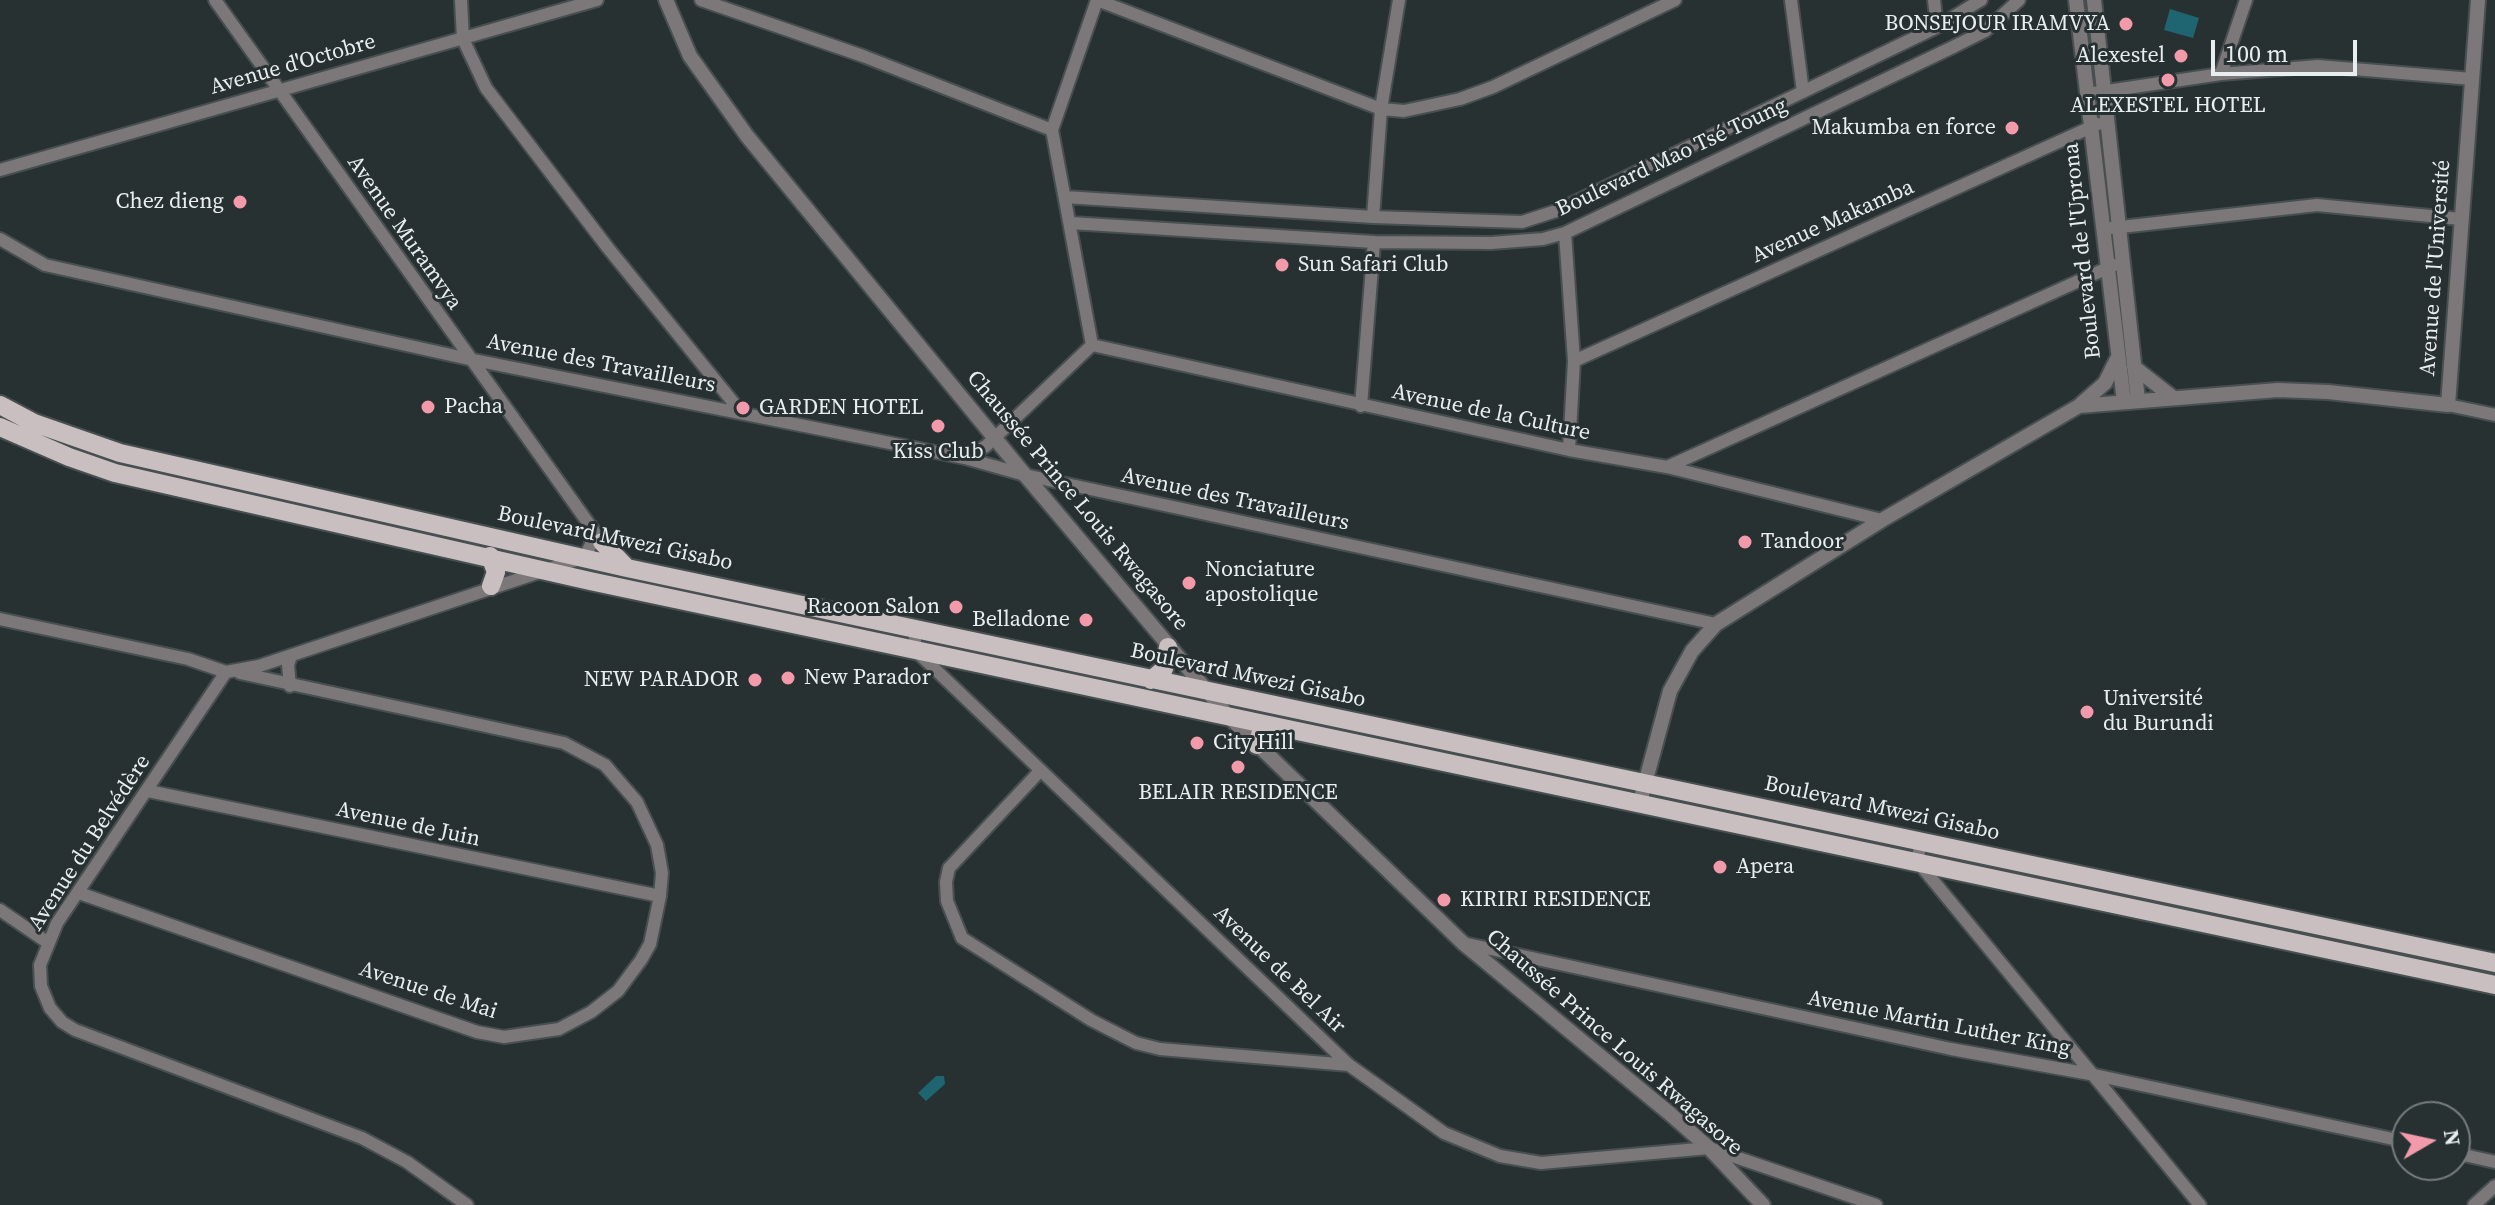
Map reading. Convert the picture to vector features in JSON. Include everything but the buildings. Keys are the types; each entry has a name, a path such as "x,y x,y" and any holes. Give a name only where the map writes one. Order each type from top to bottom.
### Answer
{"main road":[{"name":"Boulevard Mwezi Gisabo","path":"0,405 34,423 100,448 275,488 595,553 627,568 1207,692 1452,751 1640,802 2495,985"},
{"name":"Boulevard Mwezi Gisabo","path":"0,427 115,473 585,580 1269,725 1644,783 2495,963"},
{"path":"271,507 275,488"},
{"path":"490,556 496,572 491,586"},
{"path":"1151,680 1164,669 1168,647"},
{"path":"1257,745 1261,732 1269,725"},
{"path":"2181,918 2187,899"}],"street":[{"name":"Avenue Muramvya","path":"215,0 591,526 595,553"},
{"path":"461,0 463,39 486,88 608,248 741,412"},
{"name":"Avenue d'Octobre","path":"0,170 597,0"},
{"name":"Chaussée Prince Louis Rwagasore","path":"666,0 690,56 712,91 1025,475 1229,717 1463,943 1709,1148 1763,1205"},
{"path":"701,0 863,56 1052,130"},
{"path":"965,458 976,454 1092,345 1052,130 1097,0 1381,109 1404,111 1460,99 1548,62 1675,0"},
{"path":"1373,217 1381,109 1399,0"},
{"path":"1791,0 1803,92"},
{"path":"1934,0 1937,27"},
{"name":"Boulevard Mao Tsé Toung","path":"1065,197 1488,223 1537,218 1937,27 1981,0"},
{"name":"Boulevard Mao Tsé Toung","path":"1071,223 1374,242 1525,242 1565,233 1985,31 2019,0"},
{"name":"Boulevard de l'Uprona","path":"2076,0 2117,359 2131,401"},
{"name":"Boulevard de l'Uprona","path":"2094,0 2134,367 2131,401"},
{"path":"2221,74 2246,0"},
{"name":"Avenue de l'Université","path":"2079,406 2171,396 2311,390 2448,405 2478,0"},
{"path":"2087,94 2221,74 2331,66 2472,79"},
{"name":"Avenue Makamba","path":"1574,361 2109,120"},
{"path":"2103,229 2317,205 2461,219"},
{"path":"1565,233 1574,361 1569,450"},
{"name":"Avenue des Travailleurs","path":"0,239 45,265 469,359 965,458 1025,475 1716,624"},
{"path":"1361,406 1374,242"},
{"path":"1667,467 2124,261"},
{"name":"Avenue de la Culture","path":"1092,345 1361,406 1569,450 1667,467 1882,520"},
{"path":"1640,802 1670,691 1692,651 1716,624 1882,520 2079,406 2105,383 2117,359"},
{"path":"2134,367 2171,396"},
{"path":"2448,405 2495,415"},
{"path":"585,580 595,553 591,544 591,526"},
{"path":"231,672 291,656 595,553"},
{"name":"Avenue de Mai","path":"0,619 188,659 290,686 564,743 587,753 623,782 648,820 662,873 650,944 618,991 591,1012 559,1029 504,1037 477,1032 79,893"},
{"path":"915,630 915,650"},
{"name":"Avenue de Bel Air","path":"915,650 1349,1065 1444,1133 1520,1161 1560,1162 1709,1148"},
{"path":"290,686 288,665 291,656"},
{"name":"Avenue du Belvédère","path":"231,672 47,942 40,965 41,986 50,1008 62,1022 362,1138 407,1162 467,1205"},
{"path":"1040,771 949,868 947,901 962,938 1091,1020 1136,1043 1160,1049 1349,1065"},
{"name":"Avenue de Juin","path":"148,791 660,896"},
{"path":"1921,843 1917,861 2200,1205"},
{"path":"0,910 47,942"},
{"name":"Avenue Martin Luther King","path":"1463,943 1951,1049 2090,1074 2391,1139"},
{"path":"1709,1148 1876,1205"},
{"path":"2471,1157 2495,1162"},
{"path":"2474,1205 2495,1186"}],"water":[{"path":"2170,9 2199,18 2193,38 2164,30"},
{"path":"936,1076 944,1076 945,1084 926,1101 918,1093"}],"place":[{"name":"BONSEJOUR IRAMVYA","path":"2126,24"},
{"name":"Alexestel","path":"2181,56"},
{"name":"ALEXESTEL HOTEL","path":"2168,80"},
{"name":"Makumba en force","path":"2012,128"},
{"name":"Chez dieng","path":"240,202"},
{"name":"Sun Safari Club","path":"1282,265"},
{"name":"Pacha","path":"428,407"},
{"name":"GARDEN HOTEL","path":"743,408"},
{"name":"Kiss Club","path":"938,426"},
{"name":"Tandoor","path":"1745,542"},
{"name":"Nonciature apostolique","path":"1189,583"},
{"name":"Racoon Salon","path":"956,607"},
{"name":"Belladone","path":"1086,620"},
{"name":"New Parador","path":"788,678"},
{"name":"NEW PARADOR","path":"755,680"},
{"name":"Université du Burundi","path":"2087,712"},
{"name":"City Hill","path":"1197,743"},
{"name":"BELAIR RESIDENCE","path":"1238,767"},
{"name":"Apera","path":"1720,867"},
{"name":"KIRIRI RESIDENCE","path":"1444,900"}]}
